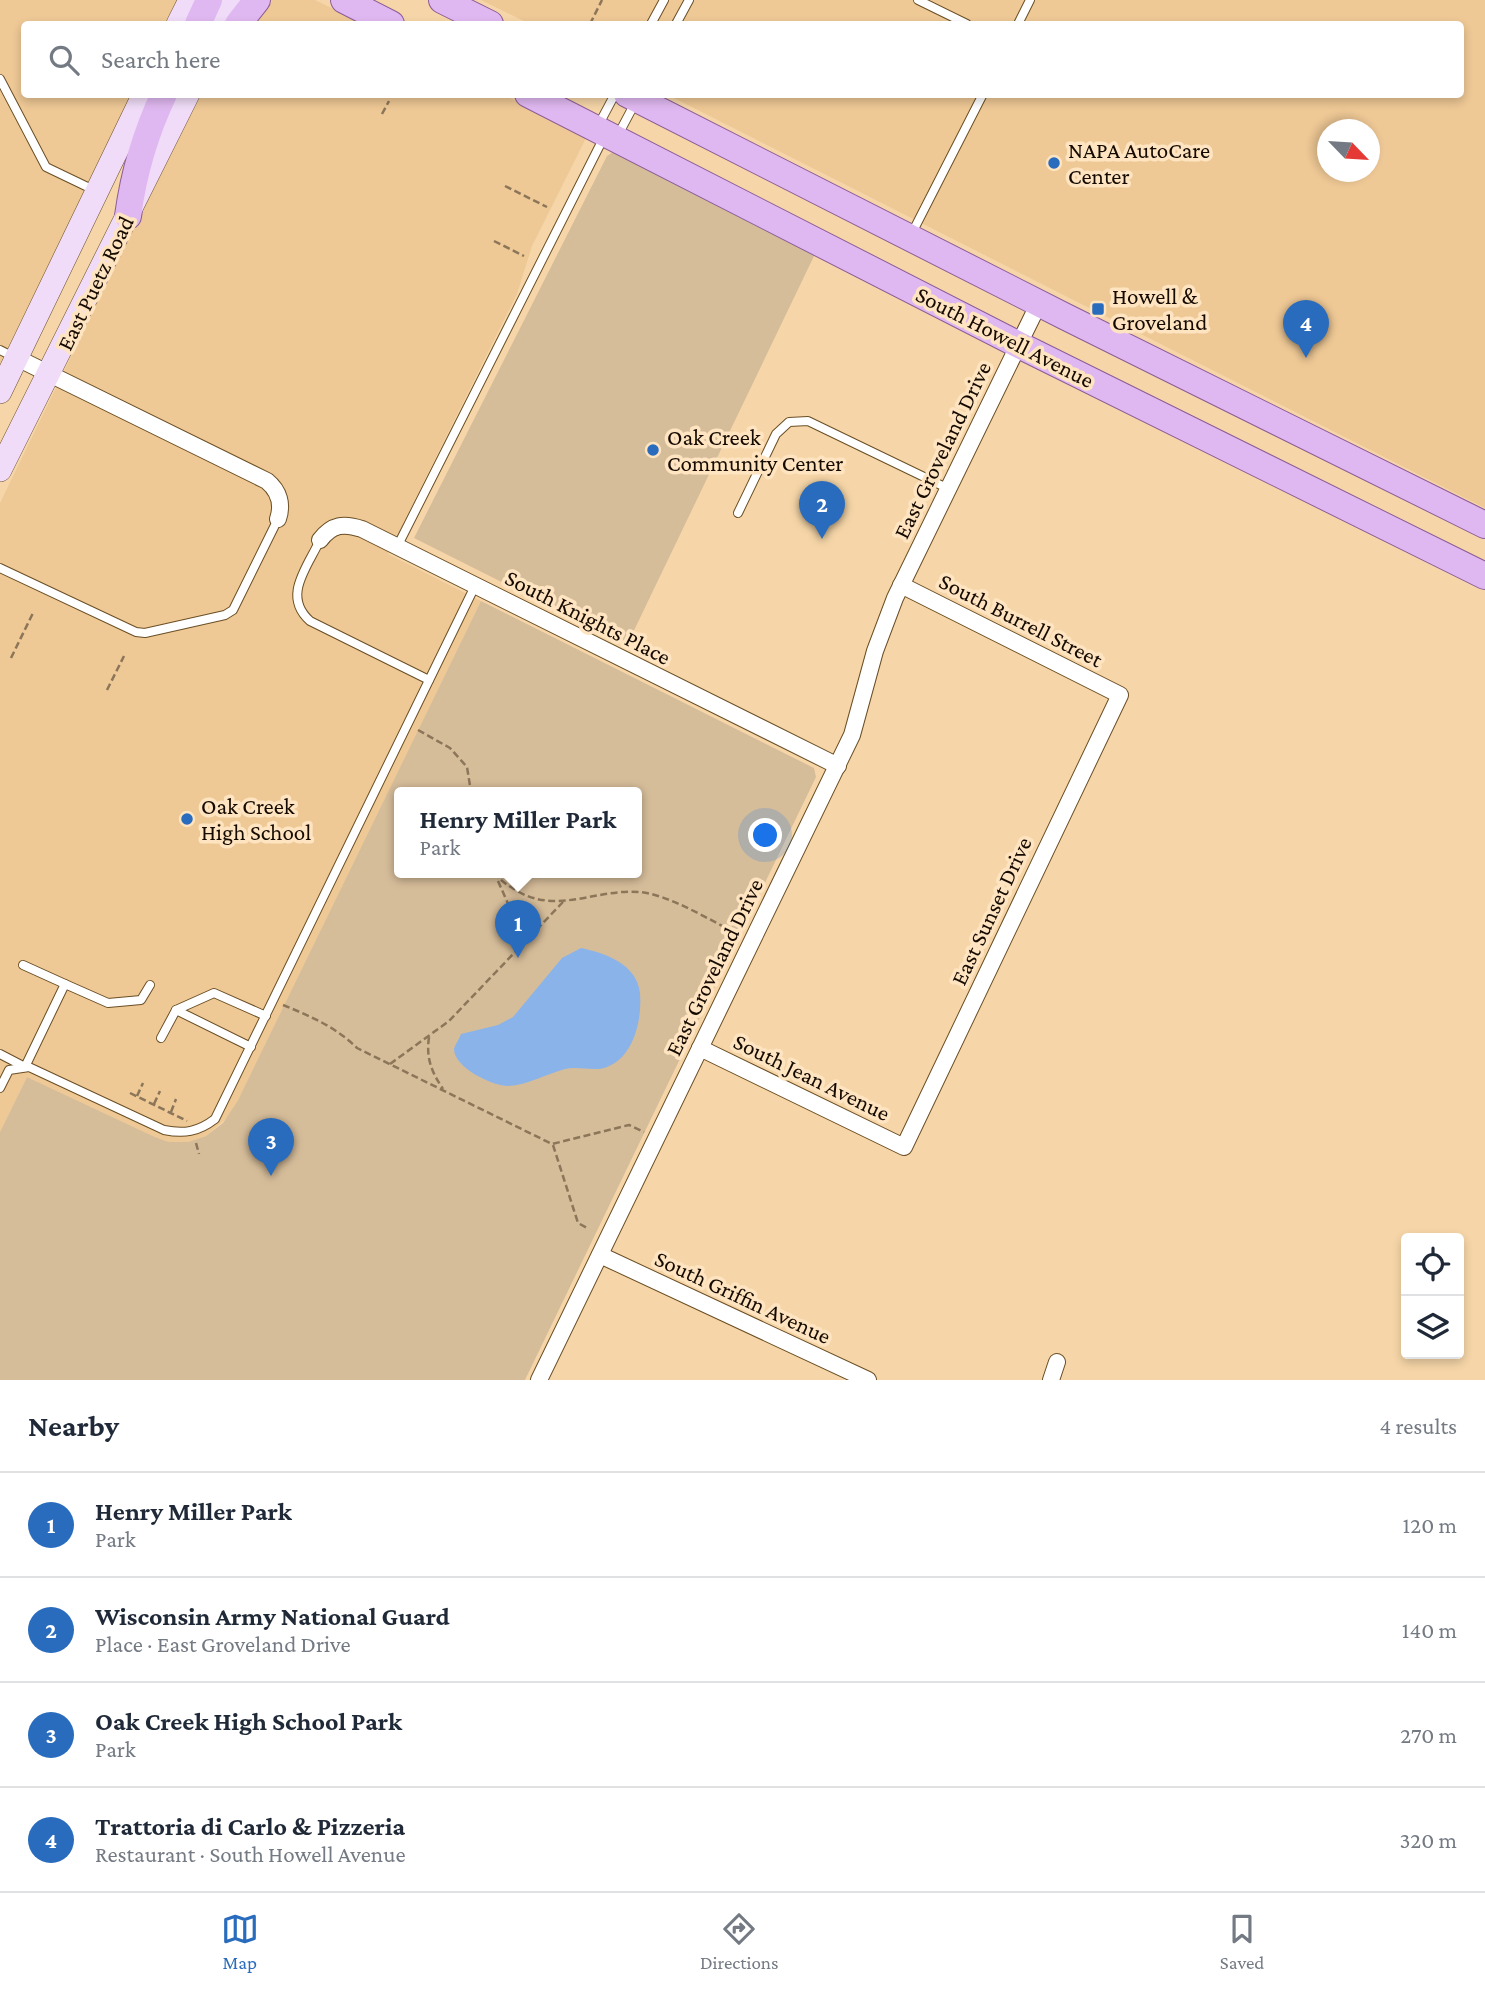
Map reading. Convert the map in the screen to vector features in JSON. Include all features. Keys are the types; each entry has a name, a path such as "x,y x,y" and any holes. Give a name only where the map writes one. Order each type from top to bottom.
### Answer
{"main road":[{"path":"199,21 209,0"},
{"path":"240,21 257,0"},
{"path":"344,0 385,21"},
{"path":"442,0 484,21"},
{"path":"128,215 133,179 148,128 162,98"},
{"name":"South Howell Avenue","path":"536,98 1019,345 1485,576"},
{"name":"South Howell Avenue","path":"633,98 1485,525"},
{"path":"1431,549 1485,567"}],"street":[{"path":"180,21 190,0"},
{"path":"224,21 234,0"},
{"name":"East Puetz Road","path":"0,391 8,354 97,192 142,98"},
{"name":"East Puetz Road","path":"0,470 186,98"},
{"name":"East Groveland Drive","path":"539,1380 838,766 855,728 875,650 901,585 1039,303"},
{"path":"8,354 267,481 275,488 280,499 278,519"},
{"name":"South Knights Place","path":"320,540 335,526 347,524 838,766"},
{"name":"South Burrell Street","path":"901,585 1120,695"},
{"name":"East Sunset Drive","path":"904,1147 1120,695"},
{"name":"South Jean Avenue","path":"700,1048 904,1147"},
{"name":"South Griffin Avenue","path":"600,1255 868,1380"},
{"path":"1051,1380 1056,1362"}],"lane":[{"path":"653,21 664,0"},
{"path":"678,21 689,0"},
{"path":"918,0 961,21"},
{"path":"1020,21 1031,0"},
{"path":"0,79 46,167 97,192"},
{"path":"397,547 606,135 628,98"},
{"path":"606,135 628,98"},
{"path":"910,238 981,98"},
{"path":"738,513 776,434 789,422 808,421 949,488"},
{"path":"0,568 145,634 226,615 233,610 278,519"},
{"path":"320,540 296,593 296,603 301,613 310,621 429,680"},
{"path":"0,1054 164,1130 184,1133 196,1131 215,1119 475,586"},
{"path":"23,965 108,1003 141,1000 150,985"},
{"path":"25,1067 65,984"},
{"path":"161,1038 176,1010 214,993 266,1016"},
{"path":"176,1010 251,1047"},
{"path":"0,1088 9,1070 25,1067"}],"path":[{"path":"592,21 602,0"},
{"path":"382,114 389,101"},
{"path":"505,186 547,207"},
{"path":"494,241 524,256"},
{"path":"10,659 33,612"},
{"path":"107,690 124,656"},
{"path":"408,724 450,748 459,757 467,766 470,787"},
{"path":"496,878 525,942"},
{"path":"498,878 528,897 551,902 628,891 652,894 752,941"},
{"path":"390,1064 449,1021 564,901"},
{"path":"273,1001 326,1024 357,1048 552,1144 629,1125 656,1138"},
{"path":"429,1037 426,1054 432,1072 444,1090"},
{"path":"137,1096 143,1083"},
{"path":"154,1104 160,1091"},
{"path":"130,1093 188,1122"},
{"path":"171,1112 176,1099"},
{"path":"195,1143 199,1154"},
{"path":"552,1144 578,1223 589,1229"}],"shaded area":[{"path":"0,0 180,0 170,21 21,21 21,98 133,98 0,371"},
{"path":"265,0 315,0 358,21 249,21"},
{"path":"481,0 1485,0 1485,508 674,98 1464,98 1464,21 524,21"},
{"name":"Oak Creek High School","path":"197,98 510,98 587,136 532,246 517,294 388,554 481,601 237,1102 228,1117 206,1136 188,1142 169,1142 155,1137 27,1077 0,1132 0,503"},
{"path":"613,152 816,252 627,645 414,538 607,156"},
{"path":"481,601 814,768 816,777 525,1380 0,1380 0,1132 27,1077 169,1142 188,1142 206,1136 223,1123 237,1102"}],"water":[{"path":"581,948 618,962 633,974 638,983 638,1024 630,1045 617,1062 602,1068 565,1069 530,1082 508,1086 475,1075 460,1063 454,1049 461,1034 498,1025 513,1017 562,958"}],"place":[{"name":"NAPA AutoCare Center","path":"1054,163"},
{"name":"Howell & Groveland","path":"1098,309"},
{"name":"Trattoria di Carlo & Pizzeria","path":"1306,358"},
{"name":"Oak Creek Community Center","path":"653,450"},
{"name":"Wisconsin Army National Guard","path":"822,539"},
{"name":"Oak Creek High School","path":"187,819"},
{"name":"Henry Miller Park","path":"518,958"},
{"name":"Oak Creek High School Park","path":"271,1176"}]}
